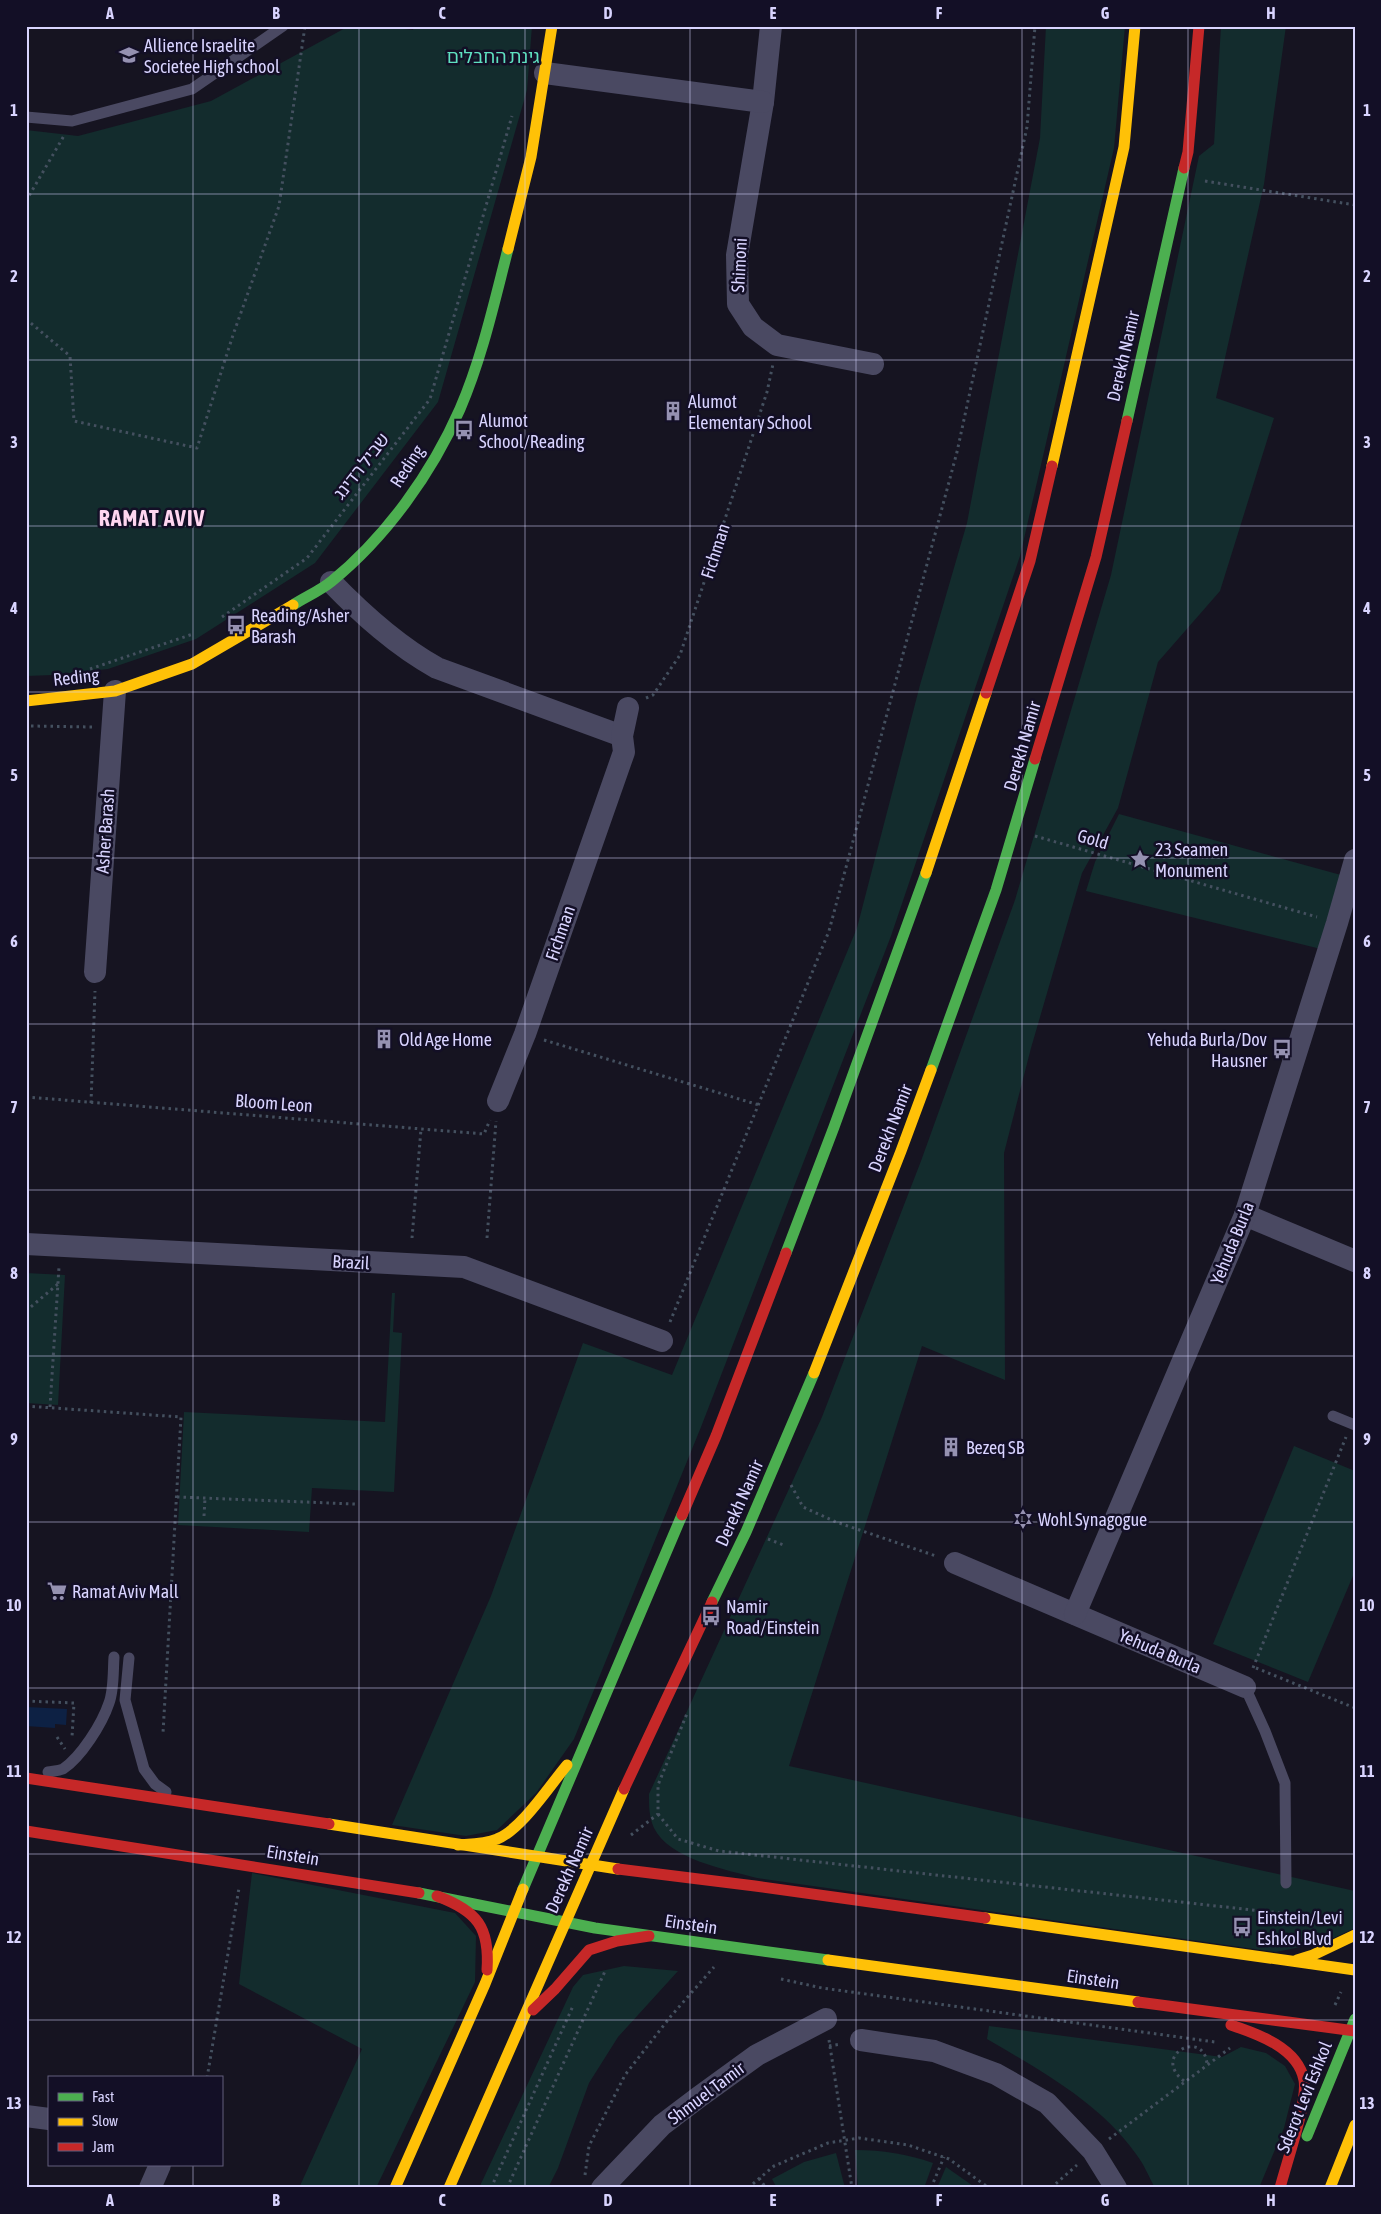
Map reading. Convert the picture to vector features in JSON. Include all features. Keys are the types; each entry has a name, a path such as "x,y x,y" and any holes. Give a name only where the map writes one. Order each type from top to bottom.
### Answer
{"main road":[{"name":"Reding","path":"26,701 115,691 192,664 331,582 372,542 398,511 432,463 460,408 484,343 531,157 552,26"},
{"name":"Derekh Namir","path":"395,2188 485,1984 716,1436 834,1127 924,879 1030,561 1124,147 1135,26"},
{"name":"Derekh Namir","path":"449,2188 643,1746 746,1532 801,1405 901,1151 996,890 1096,557 1188,152 1199,26"},
{"path":"458,1845 488,1842 502,1837 529,1811 587,1741"},
{"name":"Einstein","path":"26,1777 590,1865 1355,1970"},
{"name":"Einstein","path":"26,1831 436,1896 565,1923 649,1936 1352,2031"},
{"path":"436,1896 465,1908 480,1922 485,1930 488,1945 485,1984"},
{"path":"522,2020 555,1989 589,1950 616,1941 649,1936"},
{"path":"1283,1961 1313,1956 1354,1936"},
{"path":"1172,2008 1260,2035 1279,2046 1300,2070 1304,2080 1304,2089 1280,2188"},
{"name":"Sderot Levi Eshkol","path":"1286,2188 1352,2031 1355,2019"},
{"path":"1332,2183 1355,2125"},
{"path":"1332,2183 1355,2143"}],"street":[{"name":"Shimoni","path":"771,26 763,102 737,255 736,283 738,304 752,327 777,345 873,364"},
{"path":"545,73 763,102"},
{"path":"331,582 349,601 393,640 413,655 437,668 622,736"},
{"name":"Asher Barash","path":"95,972 115,691"},
{"name":"Fichman","path":"498,1101 525,1034 624,752 622,736 628,708"},
{"name":"Yehuda Burla","path":"1075,1614 1245,1215 1355,860"},
{"path":"1245,1215 1355,1261"},
{"name":"Brazil","path":"26,1244 464,1267 662,1341"},
{"name":"Yehuda Burla","path":"955,1563 1245,1687"},
{"name":"Shmuel Tamir","path":"593,2184 662,2125 757,2055 826,2019"},
{"path":"861,2040 934,2051 996,2074 1047,2103 1093,2151 1116,2188"},
{"path":"26,2116 48,2119"},
{"path":"150,2188 160,2166"}],"lane":[{"path":"26,117 72,121 192,89 283,26"},
{"path":"1333,1416 1353,1424"},
{"path":"26,1777 61,1770 86,1745 110,1702 114,1657"},
{"path":"129,1658 125,1700 144,1769 155,1784 178,1800"},
{"path":"1245,1687 1266,1731 1285,1783 1286,1883"}],"path":[{"path":"26,319 70,356 74,421 197,448 232,335 279,206 305,26"},
{"path":"662,1341 830,931 957,452 1027,127 1035,26"},
{"name":"שביל רדינג","path":"215,622 307,558 430,399 514,108"},
{"path":"26,201 72,121"},
{"path":"1203,181 1355,206"},
{"name":"Fichman","path":"628,708 653,695 680,655 767,392 777,345"},
{"path":"26,726 93,727 90,694 84,670 199,632"},
{"name":"Gold","path":"1015,830 1337,923"},
{"path":"91,1103 95,972"},
{"path":"525,1034 759,1105"},
{"name":"Bloom Leon","path":"26,1097 484,1134 498,1101"},
{"path":"487,1238 498,1101"},
{"path":"412,1238 421,1129"},
{"path":"50,1407 59,1267"},
{"path":"26,1311 58,1283"},
{"path":"26,1406 181,1417 163,1733"},
{"path":"1245,1687 1353,1424"},
{"path":"777,1460 803,1507 836,1522 955,1563"},
{"path":"177,1497 356,1504"},
{"path":"204,1516 205,1498"},
{"path":"1254,1667 1355,1708"},
{"path":"26,1701 74,1704 72,1737"},
{"path":"57,1737 68,1753"},
{"path":"658,1814 678,1839 719,1851 1346,1920 1354,1936"},
{"path":"207,2076 243,1864"},
{"path":"593,2184 589,2146 625,2075 671,2016 717,1964 707,1963"},
{"path":"507,2188 607,1966"},
{"path":"774,1977 822,1988 1217,2043"},
{"path":"822,1988 852,2188"},
{"path":"491,2188 575,2002"},
{"path":"1051,2188 1093,2151 1233,2046 1225,2044"},
{"path":"1184,2081 1178,2076 1173,2066 1173,2060 1179,2050 1189,2046 1200,2049 1207,2058 1207,2064"},
{"path":"748,2188 774,2166 828,2143 859,2138 908,2145 944,2157 989,2188"},
{"path":"931,2188 944,2157"},
{"path":"759,2178 766,2188"}],"green space":[{"name":"גינת החבלים","path":"349,26 380,26 413,30 414,26 532,26 527,90 438,402 315,563 196,639 108,669 26,676 26,130 78,136 211,101"},
{"path":"1046,26 1125,26 1114,148 1020,556 891,936 701,1427 574,1739 536,1793 497,1830 466,1836 392,1825 491,1596 583,1343 672,1375 857,928 920,685 967,523 1040,138"},
{"path":"1221,26 1286,26 1264,184 1216,398 1274,418 1220,591 1158,662 1118,808 1082,873 1031,1048 1004,1153 1005,1380 922,1346 789,1766 1355,1891 1355,1928 1325,1942 1276,1952 757,1878 700,1862 672,1848 654,1828 650,1816 649,1803 649,1794 822,1417 921,1161 1015,900 1111,575 1199,156 1214,144"},
{"path":"1119,814 1341,875 1321,949 1086,891 1095,862"},
{"path":"26,1273 65,1275 58,1405 26,1403"},
{"path":"392,1293 395,1293 393,1332 402,1333 394,1492 312,1488 309,1532 178,1525 184,1412 385,1422"},
{"path":"1294,1446 1355,1471 1355,1571 1308,1682 1213,1644"},
{"path":"252,1873 455,1913 476,1936 475,1982 376,2188 299,2188 362,2049 239,1984"},
{"path":"624,1966 678,1971 618,2037 589,2083 558,2168 548,2188 479,2188 573,1987 583,1975"},
{"path":"989,2026 1222,2057 1241,2047 1266,2053 1285,2066 1295,2084 1284,2128 1259,2188 1155,2188 1139,2158 1121,2135 1105,2119 1068,2089 987,2039"},
{"path":"855,2150 895,2153 933,2163 924,2188 858,2188"},
{"path":"836,2153 845,2188 777,2188 772,2179 804,2162"},
{"path":"946,2167 976,2188 937,2188"}],"water":[{"path":"26,1707 67,1709 66,1725 55,1724 55,1728 26,1726"}],"traffic: fast":[{"path":"1127,421 1184,168"},
{"path":"293,605 323,588 371,545 406,502 436,457 460,409 475,370 508,249"},
{"path":"931,1070 996,890 1035,759"},
{"path":"786,1253 926,873"},
{"path":"712,1602 746,1532 814,1373"},
{"path":"523,1889 682,1515"},
{"path":"419,1893 595,1928 828,1960"},
{"path":"1307,2136 1355,2019"}],"traffic: slow":[{"path":"508,249 531,157 552,26"},
{"path":"1052,466 1124,147 1135,26"},
{"path":"26,701 115,691 192,664 293,605"},
{"path":"926,873 986,693"},
{"path":"814,1373 931,1070"},
{"path":"458,1845 488,1842 506,1834 535,1806 567,1765"},
{"path":"449,2188 624,1789"},
{"path":"329,1824 618,1869"},
{"path":"395,2188 485,1984 523,1889"},
{"path":"985,1918 1355,1970"},
{"path":"1297,1960 1313,1955 1355,1935"},
{"path":"828,1960 1138,2002"},
{"path":"1330,2188 1355,2125"}],"traffic: jam":[{"path":"1184,168 1188,152 1199,26"},
{"path":"1035,759 1096,557 1127,421"},
{"path":"986,693 1030,561 1052,466"},
{"path":"682,1515 716,1436 786,1253"},
{"path":"624,1789 712,1602"},
{"path":"26,1778 329,1824"},
{"path":"26,1831 419,1893"},
{"path":"618,1869 985,1918"},
{"path":"437,1896 462,1908 478,1922 486,1942 487,1970"},
{"path":"533,2010 555,1989 589,1950 617,1941 649,1936"},
{"path":"1138,2002 1355,2031"},
{"path":"1231,2025 1264,2038 1285,2051 1294,2059 1304,2080 1300,2118 1280,2188"}],"place":[{"name":"Allience Israelite Societee High school","path":"129,55"},
{"name":"Alumot Elementary School","path":"673,411"},
{"name":"Alumot School/Reading","path":"464,430"},
{"name":"Reading/Asher Barash","path":"236,625"},
{"name":"23 Seamen Monument","path":"1140,859"},
{"name":"Old Age Home","path":"384,1039"},
{"name":"Yehuda Burla/Dov Hausner","path":"1282,1049"},
{"name":"Bezeq SB","path":"951,1447"},
{"name":"Wohl Synagogue","path":"1023,1519"},
{"name":"Ramat Aviv Mall","path":"57,1591"},
{"name":"Namir Road/Einstein","path":"711,1616"},
{"name":"Einstein/Levi Eshkol Blvd","path":"1242,1927"}],"district":[{"name":"RAMAT AVIV","path":"152,518"}]}
